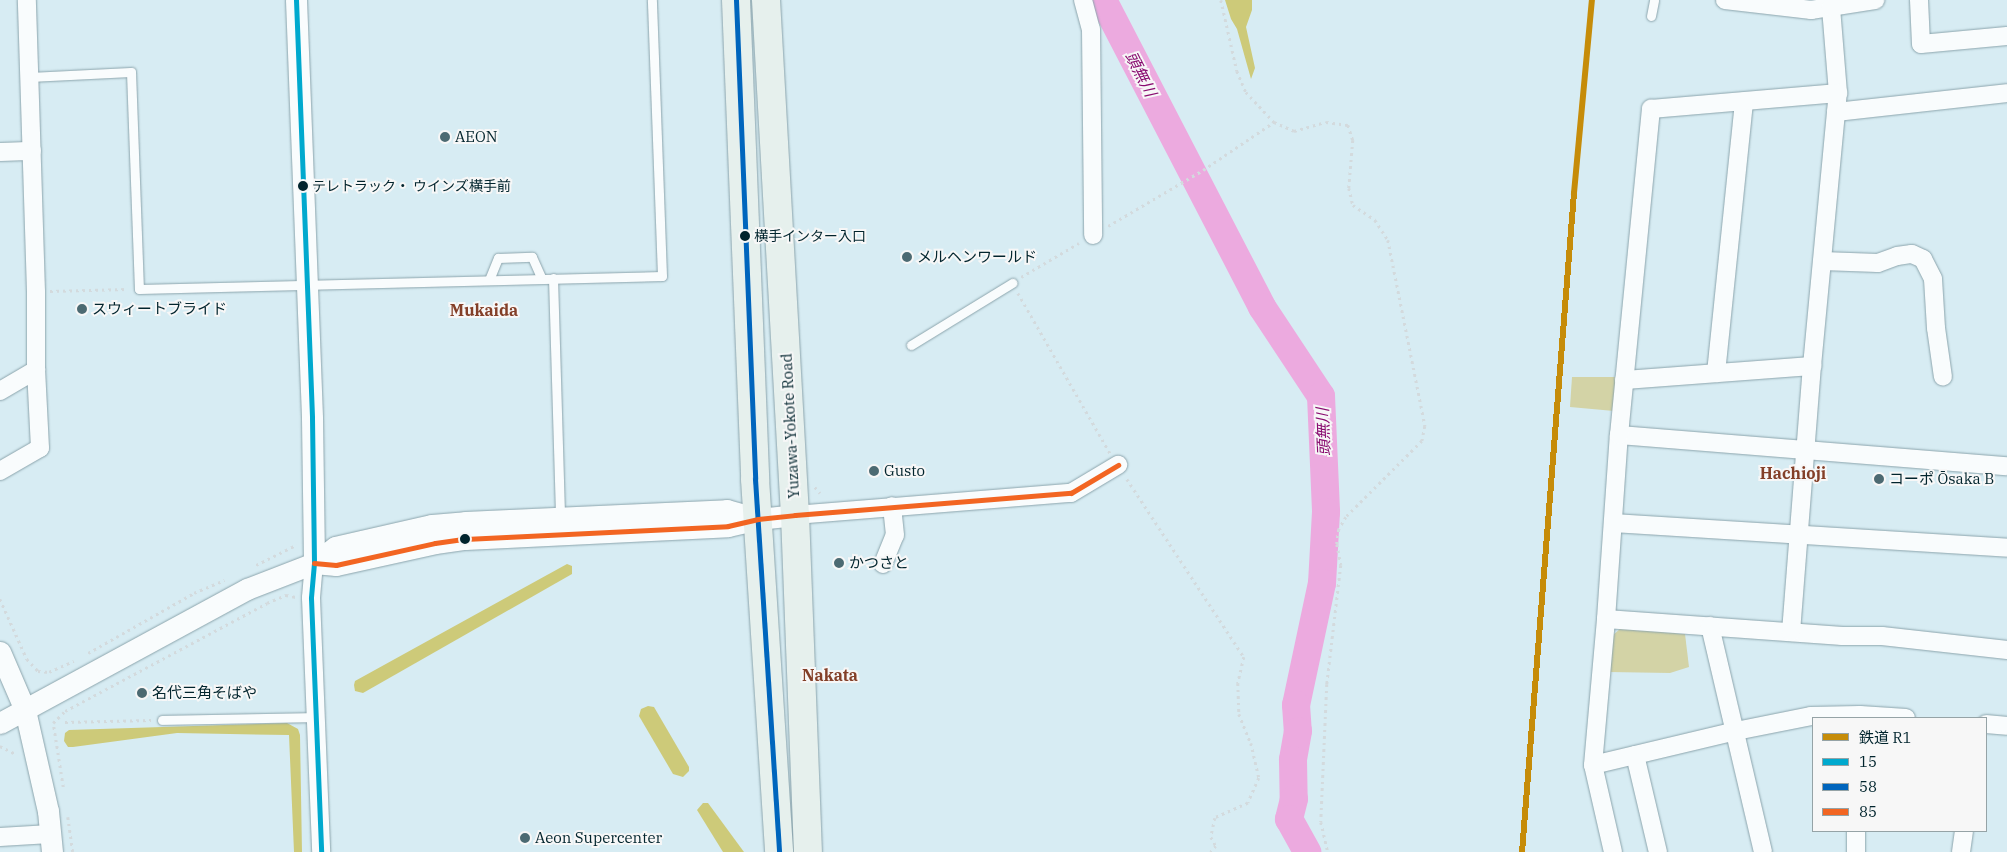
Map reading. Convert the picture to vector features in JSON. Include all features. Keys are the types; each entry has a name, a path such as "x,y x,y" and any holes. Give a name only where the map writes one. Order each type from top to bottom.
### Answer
{"highway":[{"path":"736,0 754,460 779,852"},
{"name":"Yuzawa-Yokote Road","path":"766,0 795,515 808,852"}],"street":[{"path":"0,471 40,448 36,370 36,292 27,0"},
{"path":"296,0 307,283 314,563 311,598 321,852"},
{"path":"1083,0 1091,29 1093,235"},
{"path":"1725,0 1811,10 1875,0"},
{"path":"1919,0 1921,44 2007,36"},
{"path":"1792,632 1812,366 1838,93 1831,7"},
{"path":"1613,852 1593,765 1614,523 1619,435 1651,109 1838,93"},
{"path":"1836,112 2007,93"},
{"path":"1716,373 1744,101"},
{"path":"0,152 32,150"},
{"path":"1822,261 1878,263 1897,256 1912,254 1923,259 1933,279 1936,328 1943,376"},
{"path":"1624,380 1812,366"},
{"path":"0,391 36,370"},
{"path":"1619,435 2007,466"},
{"path":"314,563 336,565 435,543 465,539 728,526 758,518 1071,493 1118,465"},
{"path":"883,564 895,535 892,506"},
{"path":"0,723 247,589 314,563 335,547 432,525 727,510 758,518"},
{"path":"1614,523 2007,548"},
{"path":"1606,619 1792,632 1882,636 2007,650"},
{"path":"1710,626 1763,852"},
{"path":"0,652 24,710 48,811 51,843 0,837"},
{"path":"1593,765 1736,731 1811,716 1860,717"},
{"path":"1987,724 2007,726"},
{"path":"1635,755 1658,852"},
{"path":"1856,832 1856,852"},
{"path":"1961,852 1964,832"}],"lane":[{"path":"29,77 131,72 139,288 662,276 652,0"},
{"path":"1652,16 1654,0"},
{"path":"489,280 498,258 532,257 542,279"},
{"path":"553,278 560,518"},
{"path":"911,345 1012,282"},
{"path":"162,720 315,717"}],"path":[{"path":"1221,0 1237,70 1246,92 1274,122 1294,131 1326,122 1348,125 1353,140 1349,188 1353,205 1375,220 1388,240 1425,426 1422,441 1346,517 1339,529 1337,544 1341,566 1327,684 1321,822 1328,852"},
{"path":"1183,182 1274,122"},
{"path":"1012,282 1118,465 1244,657 1238,683 1240,714 1251,743 1259,778 1248,803 1214,818 1211,837 1216,846 1211,852"},
{"path":"36,292 139,288"},
{"path":"248,568 295,547 299,540"},
{"path":"83,656 194,594 230,577"},
{"path":"64,796 52,723 65,711 267,603 286,595 300,597"},
{"path":"0,599 27,659 38,671 49,672 74,661"},
{"path":"65,722 162,720"},
{"path":"68,815 73,852"}],"green space":[{"path":"1572,377 1617,377 1614,411 1570,407"},
{"path":"1621,628 1685,634 1689,667 1670,673 1609,672 1612,636"}],"shaded area":[{"path":"1225,0 1252,0 1252,10 1246,27 1255,68 1251,79 1237,29 1231,19"},
{"path":"567,564 572,566 572,574 363,693 355,691 355,681"},
{"path":"648,706 654,707 689,767 689,771 683,777 673,774 639,716 641,709"},
{"path":"287,723 298,729 300,735 302,852 294,852 289,735 177,733 73,747 68,747 64,741 65,733 69,730"},
{"path":"703,803 708,803 744,852 723,852 697,810"}],"waterway":[{"name":"頭無川","path":"1103,0 1262,307 1321,396 1326,512 1322,583 1296,705 1298,731 1293,760 1294,799 1289,819 1307,852"}],"rail line":[{"name":"R1","path":"1522,852 1574,193 1592,0"}],"transit line":[{"name":"15","path":"296,0 312,418 314,563 311,598 321,852"},
{"name":"58","path":"736,0 755,479 779,852"},
{"name":"85","path":"314,563 336,565 435,543 465,539 728,526 758,519 795,515 1071,493 1118,465"}],"place":[{"name":"AEON","path":"445,137"},
{"name":"テレトラック・ ウインズ横手前","path":"303,186"},
{"name":"横手インター入口","path":"745,236"},
{"name":"メルヘンワールド","path":"907,257"},
{"name":"スウィートブライド","path":"82,309"},
{"name":"Gusto","path":"874,471"},
{"name":"コーポ Ōsaka B","path":"1879,479"},
{"name":"かつさと","path":"839,563"},
{"name":"名代三角そばや","path":"142,693"},
{"name":"Aeon Supercenter","path":"525,838"}],"district":[{"name":"Mukaida","path":"484,310"},
{"name":"Hachioji","path":"1793,473"},
{"name":"Nakata","path":"830,675"}]}
